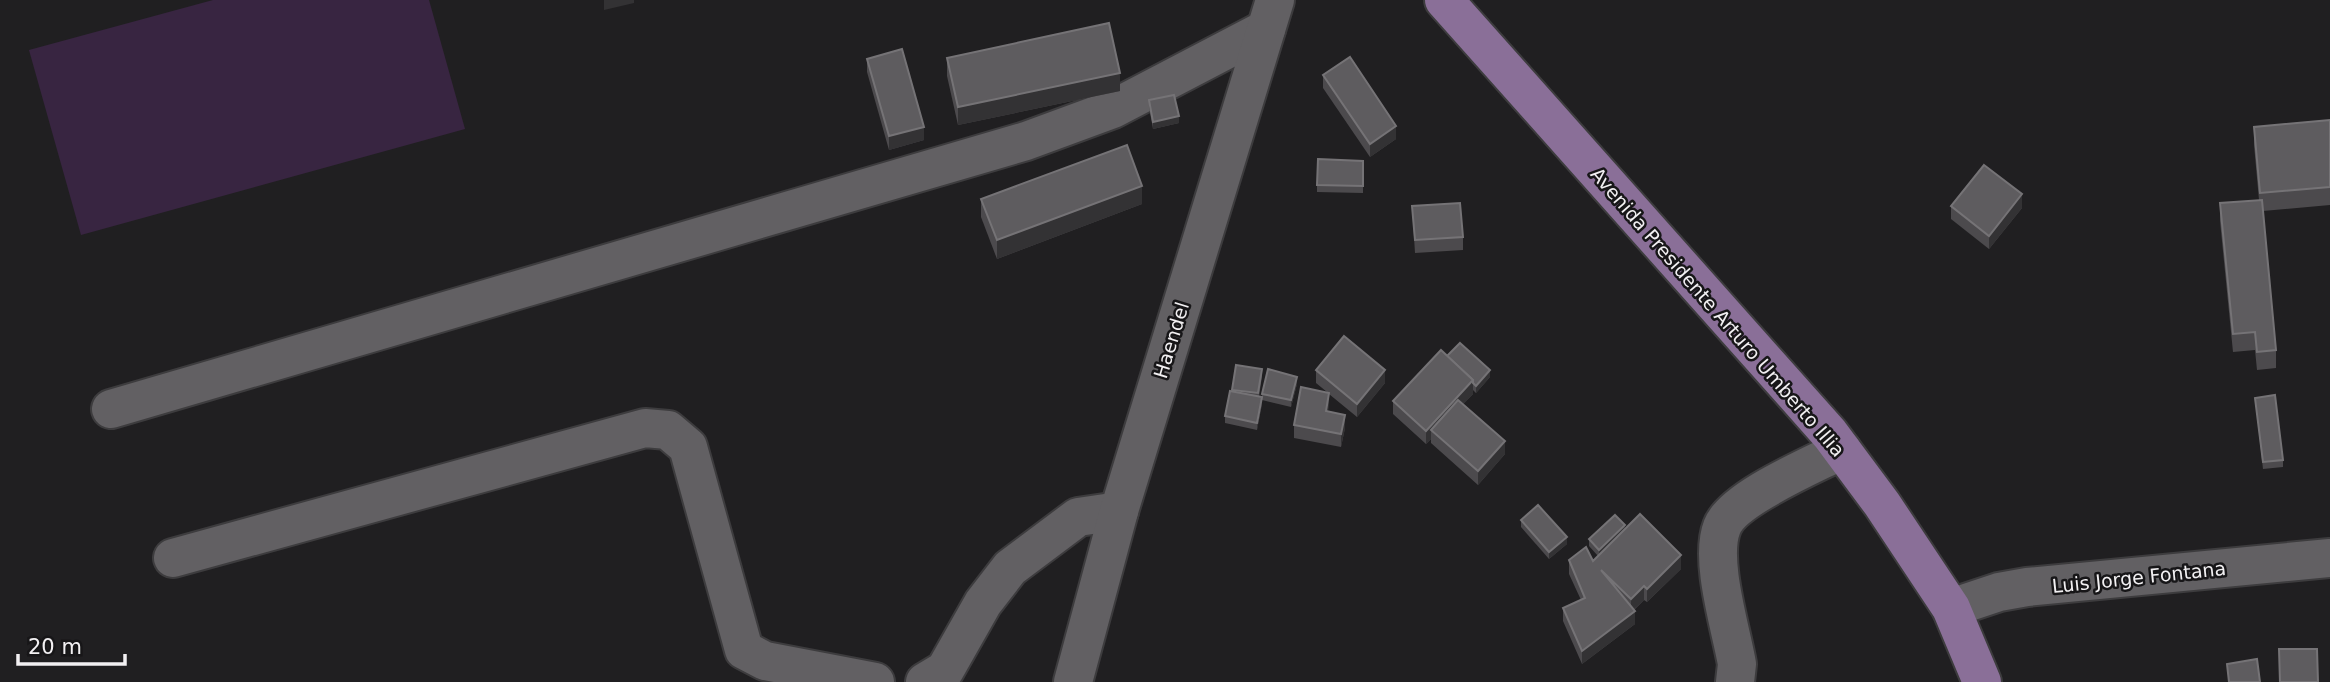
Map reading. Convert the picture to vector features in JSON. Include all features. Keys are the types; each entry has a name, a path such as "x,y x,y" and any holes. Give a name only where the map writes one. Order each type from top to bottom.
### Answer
{"main road":[{"name":"Avenida Presidente Arturo Umberto Illia","path":"1444,0 1842,450 1951,608 1982,682"}],"street":[{"path":"111,409 1026,141 1114,109 1271,15"},
{"name":"Haendel","path":"1073,682 1119,511 1271,15"},
{"path":"173,558 645,428 668,430 688,447 744,650 765,661 875,682"},
{"path":"1735,682 1737,664 1717,555 1722,526 1741,505 1842,450"},
{"path":"925,682 945,670 983,603 1010,568 1078,517 1119,511"},
{"name":"Luis Jorge Fontana","path":"1951,608 1999,592 2027,587 2330,558"}],"shaded area":[{"path":"213,0 429,0 465,129 81,235 29,50"}],"building":[{"path":"1109,23 1120,73 958,107 947,58"},
{"path":"902,49 924,127 889,136 867,59"},
{"path":"1350,57 1396,126 1370,144 1323,75"},
{"path":"1174,95 1179,116 1153,122 1149,100"},
{"path":"2330,120 2330,187 2260,193 2254,127"},
{"path":"1127,145 1142,186 997,240 981,199"},
{"path":"1318,159 1363,161 1363,186 1317,185"},
{"path":"1984,165 2022,194 1989,236 1951,206"},
{"path":"2262,200 2276,350 2257,352 2255,332 2233,334 2220,203"},
{"path":"1460,203 1463,237 1415,240 1412,206"},
{"path":"1344,336 1385,370 1357,404 1316,370"},
{"path":"1460,343 1490,370 1476,386 1447,356"},
{"path":"1441,350 1473,380 1426,431 1393,401"},
{"path":"1236,365 1262,369 1258,393 1232,390"},
{"path":"1268,369 1297,377 1291,400 1262,394"},
{"path":"1301,387 1329,393 1326,411 1345,415 1341,434 1294,425"},
{"path":"1230,391 1262,397 1257,423 1225,416"},
{"path":"2275,395 2283,460 2263,462 2255,398"},
{"path":"1458,400 1505,441 1478,471 1431,430"},
{"path":"1538,505 1567,537 1549,552 1521,520"},
{"path":"1640,514 1681,555 1647,589 1644,586 1631,599 1601,570 1635,611 1582,651 1563,608 1585,598 1569,560 1586,547 1593,561"},
{"path":"1615,515 1625,525 1599,550 1589,539"},
{"path":"2279,649 2317,649 2318,682 2280,682"},
{"path":"2257,659 2260,682 2229,682 2227,664"}]}
